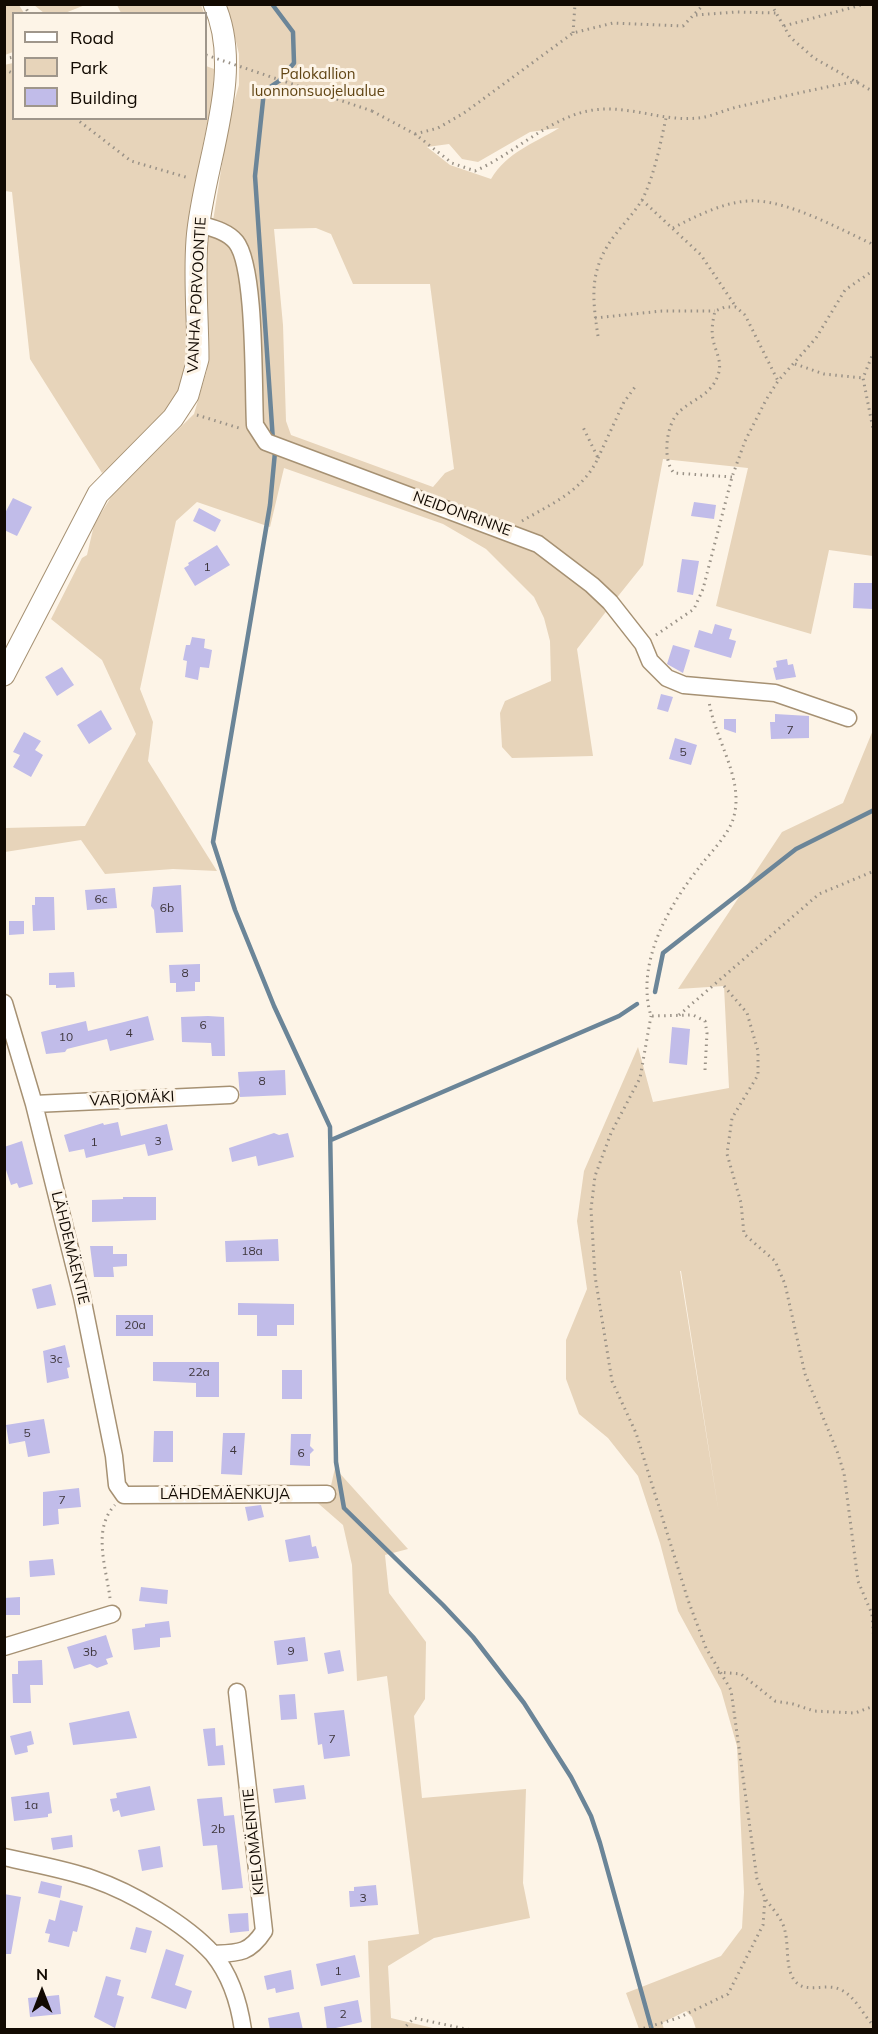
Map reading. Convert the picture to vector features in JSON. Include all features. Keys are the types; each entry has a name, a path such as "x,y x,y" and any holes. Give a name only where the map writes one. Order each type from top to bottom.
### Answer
{"street":[{"name":"VANHA PORVOONTIE","path":"4,675 98,494 173,418 188,394 198,359 199,224 226,72 223,35 214,4"},
{"path":"199,224 220,230 236,242 244,263 249,289 255,425 260,437"},
{"name":"NEIDONRINNE","path":"260,437 283,448 538,544 592,585 609,602 643,644 650,661 667,678 684,685 775,693 848,718"},
{"name":"LÄHDEMÄENTIE","path":"4,1003 34,1104 82,1297 114,1456 117,1485 124,1495"},
{"name":"VARJOMÄKI","path":"34,1104 230,1095"},
{"name":"LÄHDEMÄENKUJA","path":"124,1495 327,1494"},
{"path":"4,1647 112,1614"},
{"name":"KIELOMÄENTIE","path":"213,1954 237,1953 254,1946 264,1931 237,1692"},
{"path":"4,1857 91,1878 116,1887 186,1931 213,1954 234,1990 243,2030"}],"path":[{"path":"573,33 575,4"},
{"path":"415,134 438,129 464,113 573,33 614,22 683,26 696,15 704,4"},
{"path":"771,4 790,37 814,58 859,81 873,92"},
{"path":"784,26 866,4"},
{"path":"696,15 736,12 777,13"},
{"path":"207,55 372,111 415,134 452,163 475,171 496,162 521,143 586,111 609,108 666,118 699,118 737,107 859,81"},
{"path":"598,336 592,300 595,273 610,242 642,200 651,179 666,118"},
{"path":"78,120 131,161 205,183"},
{"path":"642,200 701,255 736,307 745,315 778,381"},
{"path":"672,228 707,210 756,201 807,214 870,243 873,248"},
{"path":"643,644 694,609 703,589 732,477 745,441 778,381 816,338 845,290 873,270"},
{"path":"596,318 662,311 715,311 725,307 736,307"},
{"path":"715,311 712,326 720,361 719,374 702,398 678,412 669,429 667,451 670,470 674,473 732,477"},
{"path":"873,351 863,378 873,434"},
{"path":"795,364 824,375 863,378"},
{"path":"508,531 577,488 593,469 624,402 635,387"},
{"path":"173,418 194,414 206,415 260,437"},
{"path":"582,425 598,458"},
{"path":"708,687 717,734 737,796 734,818 698,868 659,933 647,975 648,1004 651,1016 640,1078 611,1133 595,1176 591,1209 595,1276 612,1381 636,1433 688,1600 706,1648 718,1672 731,1690 757,1879 765,1898 785,1928 790,1971 796,1983 807,1988 831,1986 843,1990 854,2000 873,2026"},
{"path":"678,1015 819,894 873,871"},
{"path":"724,986 747,1013 758,1051 758,1075 732,1118 727,1154 741,1203 744,1234 775,1261 785,1284 805,1374 844,1473 858,1581 872,1614 873,1642"},
{"path":"651,1016 693,1015 705,1021 707,1033 705,1070"},
{"path":"112,1614 101,1529 105,1515 124,1495"},
{"path":"718,1672 741,1674 775,1701 814,1711 855,1713 873,1706"},
{"path":"638,2030 678,2018 728,1994 763,1925 765,1898"},
{"path":"402,2030 414,2018 471,2030"}],"green space":[{"path":"5,4 19,5 23,12 12,12 12,52 5,55"},
{"path":"34,5 85,5 68,12 43,12"},
{"path":"117,5 201,5 204,12 120,12"},
{"name":"Palokallion luonnonsuojelualue","path":"227,5 873,5 873,556 829,550 811,634 716,606 748,468 663,459 643,565 615,600 568,556 533,534 289,445 549,557 608,609 577,649 593,756 512,758 502,747 500,713 505,701 551,681 550,641 544,618 534,597 486,549 443,524 284,468 270,527 197,502 176,521 140,689 153,722 148,761 217,871 173,869 105,874 81,840 5,852 5,828 85,826 136,734 102,660 51,619 82,558 87,555 94,525 114,492 194,414 207,370 203,233 213,221 229,120 239,85 239,54","holes":["559,128 513,155 491,179 450,165 427,147 449,144 462,159 478,162 530,132","316,228 331,234 353,284 430,284 454,469 445,473 433,487 291,435 286,421 283,325 274,229"]},
{"path":"12,63 12,120 207,120 207,66 214,69 213,96 190,208 185,262 191,358 180,397 141,444 102,473 30,359 12,192 5,191 4,65"},
{"path":"873,730 873,2029 696,2029 692,2017 686,2011 662,2023 664,2029 639,2029 626,1993 721,1956 742,1928 744,1892 737,1746 721,1690 678,1611 660,1543 638,1476 608,1438 579,1414 566,1379 566,1340 587,1289 577,1221 584,1171 638,1047 653,1102 729,1088 724,986 678,989 782,832 843,803","holes":["680,1271 681,1271 719,1514"]},
{"path":"335,1468 408,1549 385,1555 389,1593 426,1642 425,1699 414,1716 422,1798 526,1789 523,1883 530,1918 434,1938 388,1966 391,2018 437,2029 371,2029 368,1941 419,1934 387,1676 357,1681 352,1565 343,1525 312,1498 330,1490"}],"building":[{"path":"13,498 32,507 17,536 4,530 4,515"},
{"path":"694,502 716,505 714,519 691,516"},
{"path":"199,508 221,520 215,532 193,521"},
{"path":"217,545 230,565 195,586 184,568 189,565 188,563"},
{"path":"682,559 699,561 693,595 677,592"},
{"path":"854,583 873,583 873,609 853,608"},
{"path":"715,624 732,629 729,639 736,641 731,658 694,647 699,630 712,634"},
{"path":"192,637 205,639 204,648 212,650 209,668 200,667 198,680 185,677 187,661 183,660 186,645 190,645"},
{"path":"673,645 690,650 683,673 667,664"},
{"path":"787,659 788,665 793,664 796,677 776,680 773,668 777,667 776,661"},
{"path":"62,667 74,685 57,696 45,677"},
{"path":"661,694 673,697 668,712 657,709"},
{"path":"101,710 112,729 89,744 77,725"},
{"path":"775,714 809,716 809,738 771,739 770,722 775,722"},
{"path":"724,719 736,719 736,733 724,729"},
{"path":"24,732 41,741 35,750 43,755 31,777 13,767 20,755 13,752"},
{"path":"675,738 697,745 691,765 669,759"},
{"path":"181,885 183,932 156,933 154,910 151,906 153,887"},
{"path":"115,888 117,908 87,910 85,890"},
{"path":"35,897 54,897 55,930 33,931 32,905 35,905"},
{"path":"9,921 24,921 24,934 9,935"},
{"path":"200,964 200,982 195,982 195,991 176,992 176,983 170,983 169,965"},
{"path":"74,972 75,987 56,988 56,985 49,985 49,973"},
{"path":"148,1016 154,1040 110,1051 107,1039 67,1049 65,1052 46,1054 41,1032 86,1021 88,1031"},
{"path":"181,1017 224,1017 225,1056 212,1056 211,1043 182,1042"},
{"path":"672,1027 690,1029 687,1065 669,1063"},
{"path":"285,1070 286,1095 240,1097 238,1072"},
{"path":"118,1122 121,1136 167,1124 173,1150 148,1156 145,1144 86,1158 84,1149 69,1152 64,1135 103,1123 104,1125"},
{"path":"274,1133 279,1135 288,1133 294,1157 258,1166 256,1156 232,1162 229,1148"},
{"path":"22,1141 33,1184 19,1188 17,1183 11,1185 4,1164 4,1147"},
{"path":"123,1197 156,1197 156,1220 92,1222 92,1200 123,1199"},
{"path":"278,1239 279,1261 226,1262 225,1241"},
{"path":"90,1246 113,1246 113,1254 127,1254 127,1266 113,1267 114,1277 94,1277"},
{"path":"51,1284 56,1305 37,1309 32,1289"},
{"path":"238,1303 294,1304 294,1325 277,1325 277,1336 257,1336 257,1315 238,1315"},
{"path":"116,1315 153,1315 153,1336 116,1336"},
{"path":"65,1345 70,1367 67,1368 69,1378 47,1383 43,1351"},
{"path":"153,1362 219,1362 219,1397 196,1397 196,1383 153,1381"},
{"path":"282,1370 302,1370 302,1399 282,1399"},
{"path":"44,1419 50,1453 28,1457 25,1441 9,1444 6,1425"},
{"path":"154,1431 173,1431 173,1462 153,1462"},
{"path":"223,1433 245,1433 242,1475 221,1474"},
{"path":"291,1434 311,1434 310,1446 314,1450 310,1454 310,1466 290,1465"},
{"path":"79,1488 81,1507 58,1509 59,1524 43,1526 43,1492"},
{"path":"261,1505 264,1517 248,1521 245,1507"},
{"path":"310,1535 312,1547 316,1546 319,1558 289,1562 285,1540"},
{"path":"53,1559 55,1575 30,1577 29,1561"},
{"path":"141,1587 168,1590 167,1604 139,1601"},
{"path":"20,1597 20,1615 4,1615 4,1598"},
{"path":"169,1621 171,1637 160,1638 160,1647 134,1650 132,1629 145,1627 145,1624"},
{"path":"106,1635 113,1657 106,1659 108,1664 97,1668 90,1664 74,1669 67,1647"},
{"path":"305,1637 308,1661 277,1665 274,1641"},
{"path":"340,1650 344,1671 328,1674 324,1653"},
{"path":"42,1660 43,1685 30,1685 31,1703 13,1703 12,1674 18,1674 18,1661"},
{"path":"295,1694 297,1719 281,1720 279,1695"},
{"path":"344,1710 350,1756 324,1759 322,1744 318,1745 314,1713"},
{"path":"129,1711 137,1738 73,1745 69,1723"},
{"path":"215,1728 216,1746 223,1745 225,1765 208,1766 203,1729"},
{"path":"31,1731 34,1744 27,1746 28,1752 15,1755 10,1736"},
{"path":"304,1785 306,1799 275,1803 273,1789"},
{"path":"150,1786 155,1810 121,1817 119,1810 113,1812 110,1799 117,1798 116,1793"},
{"path":"49,1792 52,1813 48,1814 48,1817 14,1821 11,1797"},
{"path":"222,1797 224,1816 234,1815 243,1888 222,1890 217,1845 203,1846 197,1799"},
{"path":"72,1835 73,1847 53,1850 51,1838"},
{"path":"160,1846 163,1867 142,1871 138,1850"},
{"path":"41,1881 62,1886 60,1898 38,1893"},
{"path":"376,1885 378,1905 350,1907 349,1891 354,1891 354,1887"},
{"path":"4,1894 21,1897 11,1954 4,1954"},
{"path":"60,1900 83,1906 77,1932 73,1931 69,1947 48,1942 50,1934 45,1933 49,1919 55,1921"},
{"path":"248,1913 249,1931 230,1933 228,1914"},
{"path":"136,1927 152,1931 146,1953 130,1949"},
{"path":"166,1949 184,1955 175,1985 192,1991 186,2009 151,1998"},
{"path":"355,1955 360,1977 321,1986 316,1964"},
{"path":"291,1970 294,1989 276,1993 275,1988 267,1990 264,1976"},
{"path":"106,1976 121,1980 117,1995 124,1997 115,2028 94,2017"},
{"path":"59,1995 61,2014 30,2017 28,1998"},
{"path":"358,2000 362,2022 327,2030 324,2007"},
{"path":"299,2012 303,2030 270,2030 268,2018"}],"waterway":[{"path":"272,4 293,32 294,63 279,81 264,91 255,176 273,441"},
{"path":"275,452 270,505 213,842 235,910 274,1006 330,1127 336,1462 344,1508 473,1637 524,1703 571,1777 591,1816 600,1843 652,2030"},
{"path":"655,992 663,953 796,849 874,810"},
{"path":"331,1140 619,1016 637,1004"}]}
